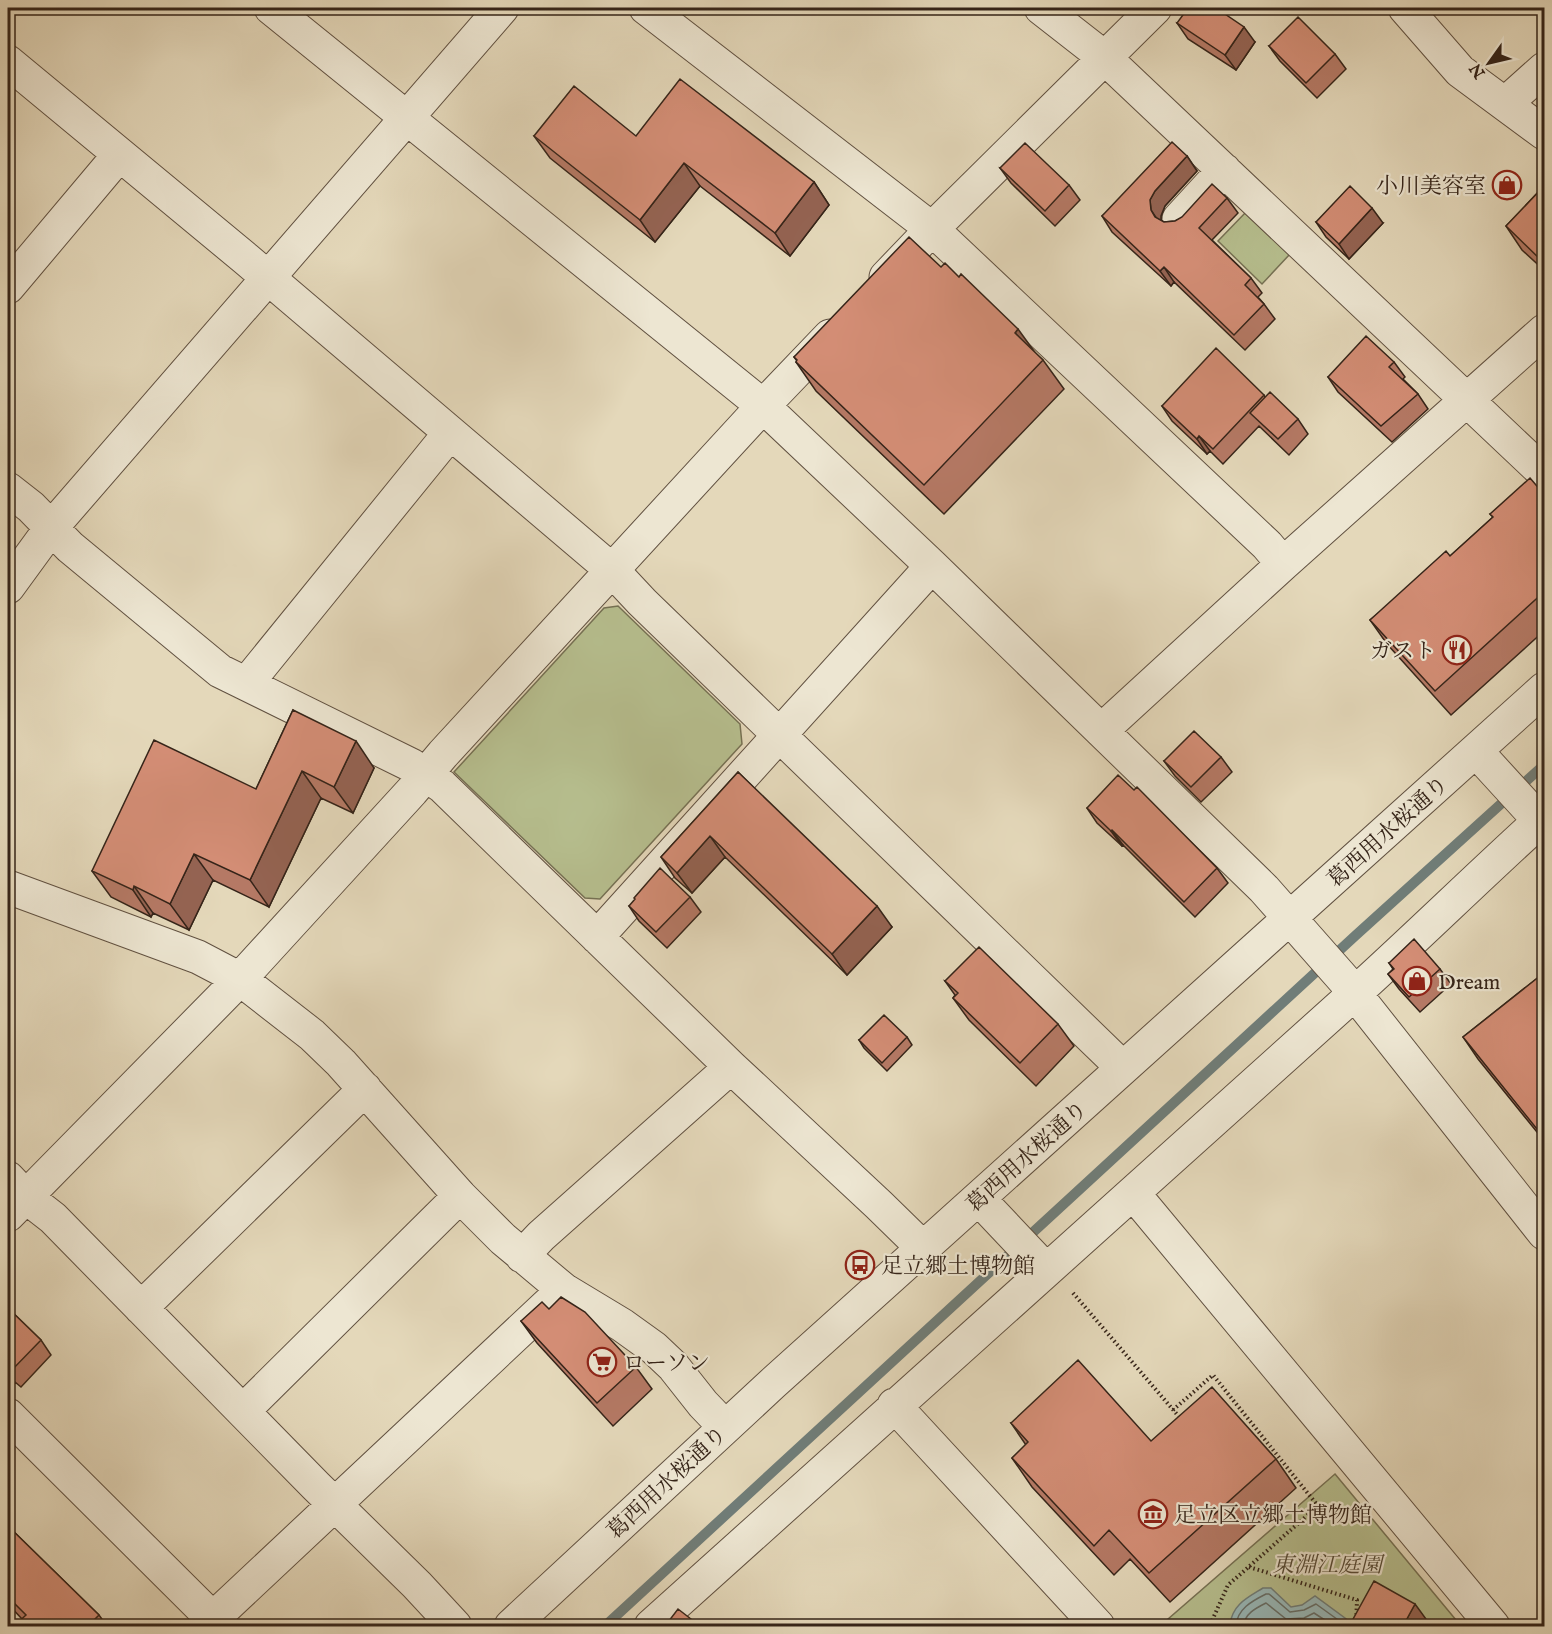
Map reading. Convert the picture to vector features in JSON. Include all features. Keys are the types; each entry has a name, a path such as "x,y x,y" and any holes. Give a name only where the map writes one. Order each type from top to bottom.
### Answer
{"street":[{"path":"271,8 763,406 932,566 1264,889 1349,987 1545,1233"},
{"path":"8,587 51,528 502,8"},
{"path":"646,8 932,229 1267,545 1283,564"},
{"path":"1041,8 1105,58 1545,473"},
{"path":"455,1626 53,1218 14,1197 240,979 763,406 932,229 1155,8"},
{"path":"1405,8 1460,72 1545,133"},
{"path":"8,62 268,278 613,571 635,596 1123,1068"},
{"path":"1506,103 1545,69"},
{"path":"8,287 119,155"},
{"path":"1179,219 1224,170"},
{"path":"1102,730 1283,564 1545,331"},
{"path":"247,683 450,433"},
{"path":"8,489 31,507 70,547 220,671 427,774 462,804 730,1067 923,1248"},
{"path":"597,937 932,566"},
{"name":"葛西用水桜通り","path":"511,1626 725,1428 1123,1068 1299,928 1484,760 1545,689"},
{"path":"651,1626 894,1406 1056,1278 1133,1193 1349,987 1539,817 1484,760"},
{"path":"8,887 198,957 240,979 312,1035 365,1089 460,1196 522,1256 564,1290 622,1325 654,1348 674,1366 725,1428"},
{"path":"522,1256 730,1067"},
{"path":"141,1308 365,1089"},
{"path":"1133,1193 1493,1626"},
{"path":"243,1411 460,1196"},
{"path":"979,1199 1056,1278"},
{"path":"8,1415 209,1623 564,1290"},
{"path":"894,1406 1098,1626"}],"path":[{"path":"1056,1278 1187,1426"},
{"path":"1173,1410 1213,1376 1318,1506 1228,1585 1211,1623 1214,1626"},
{"path":"1249,1567 1357,1600 1356,1626"}],"green space":[{"path":"1246,212 1290,254 1262,284 1218,241"},
{"path":"618,606 740,724 742,744 600,899 585,898 454,772 604,608"},
{"name":"東淵江庭園","path":"1335,1474 1461,1626 1160,1626"}],"water":[{"path":"1263,1588 1271,1588 1291,1607 1302,1605 1315,1596 1349,1621 1347,1626 1232,1626 1230,1624 1232,1617 1238,1606"}],"building":[{"path":"1188,8 1216,8 1244,27 1225,55 1177,23"},
{"path":"1298,17 1335,54 1306,83 1269,46"},
{"path":"680,79 814,182 775,233 684,163 640,220 534,136 574,86 636,136"},
{"path":"1172,142 1187,156 1155,191 1150,200 1151,210 1155,217 1164,222 1175,221 1182,217 1212,184 1227,198 1199,228 1251,278 1245,285 1264,304 1234,335 1164,267 1160,271 1102,216"},
{"path":"1025,143 1069,185 1045,211 1000,168"},
{"path":"1545,185 1545,262 1544,263 1506,226"},
{"path":"1350,186 1372,208 1339,244 1316,222"},
{"path":"909,237 941,267 945,263 959,277 961,274 1018,329 1015,333 1043,360 924,485 796,362 794,357"},
{"path":"1366,336 1394,362 1389,367 1418,394 1381,426 1328,377"},
{"path":"1216,348 1264,395 1213,449 1199,436 1197,439 1162,406"},
{"path":"1270,392 1298,419 1278,439 1250,413"},
{"path":"1530,478 1542,492 1545,490 1545,526 1543,527 1545,530 1545,591 1435,691 1370,620 1446,551 1450,556 1493,517 1490,514"},
{"path":"293,710 356,741 334,787 302,771 250,880 194,854 170,904 134,886 133,890 92,871 154,740 256,789"},
{"path":"1194,731 1221,757 1191,787 1164,761"},
{"path":"738,772 877,906 832,954 710,836 677,873 661,857"},
{"path":"1118,775 1134,790 1137,787 1217,868 1184,902 1087,808"},
{"path":"660,868 690,897 656,932 629,906"},
{"path":"1414,939 1440,969 1409,997 1388,974 1394,969 1389,963"},
{"path":"979,947 1058,1024 1020,1063 953,998 958,993 945,981"},
{"path":"1545,972 1545,1139 1463,1037"},
{"path":"884,1015 907,1037 882,1063 859,1040"},
{"path":"561,1297 585,1312 636,1367 597,1403 521,1321 542,1302 549,1309"},
{"path":"8,1308 41,1340 10,1372 8,1370"},
{"path":"1078,1360 1151,1441 1212,1387 1276,1459 1149,1573 1109,1530 1094,1546 1012,1458 1028,1442 1011,1423"},
{"path":"8,1526 99,1615 88,1626 14,1626 26,1615 8,1597"},
{"path":"1374,1581 1415,1604 1403,1626 1361,1626 1352,1621"},
{"path":"678,1609 700,1626 665,1626"}],"waterway":[{"path":"605,1626 1544,765"}],"place":[{"name":"小川美容室","path":"1507,185"},
{"name":"ガスト","path":"1457,650"},
{"name":"Dream","path":"1417,981"},
{"name":"足立郷土博物館","path":"860,1265"},
{"name":"ローソン","path":"602,1362"},
{"name":"足立区立郷土博物館","path":"1153,1514"}]}
